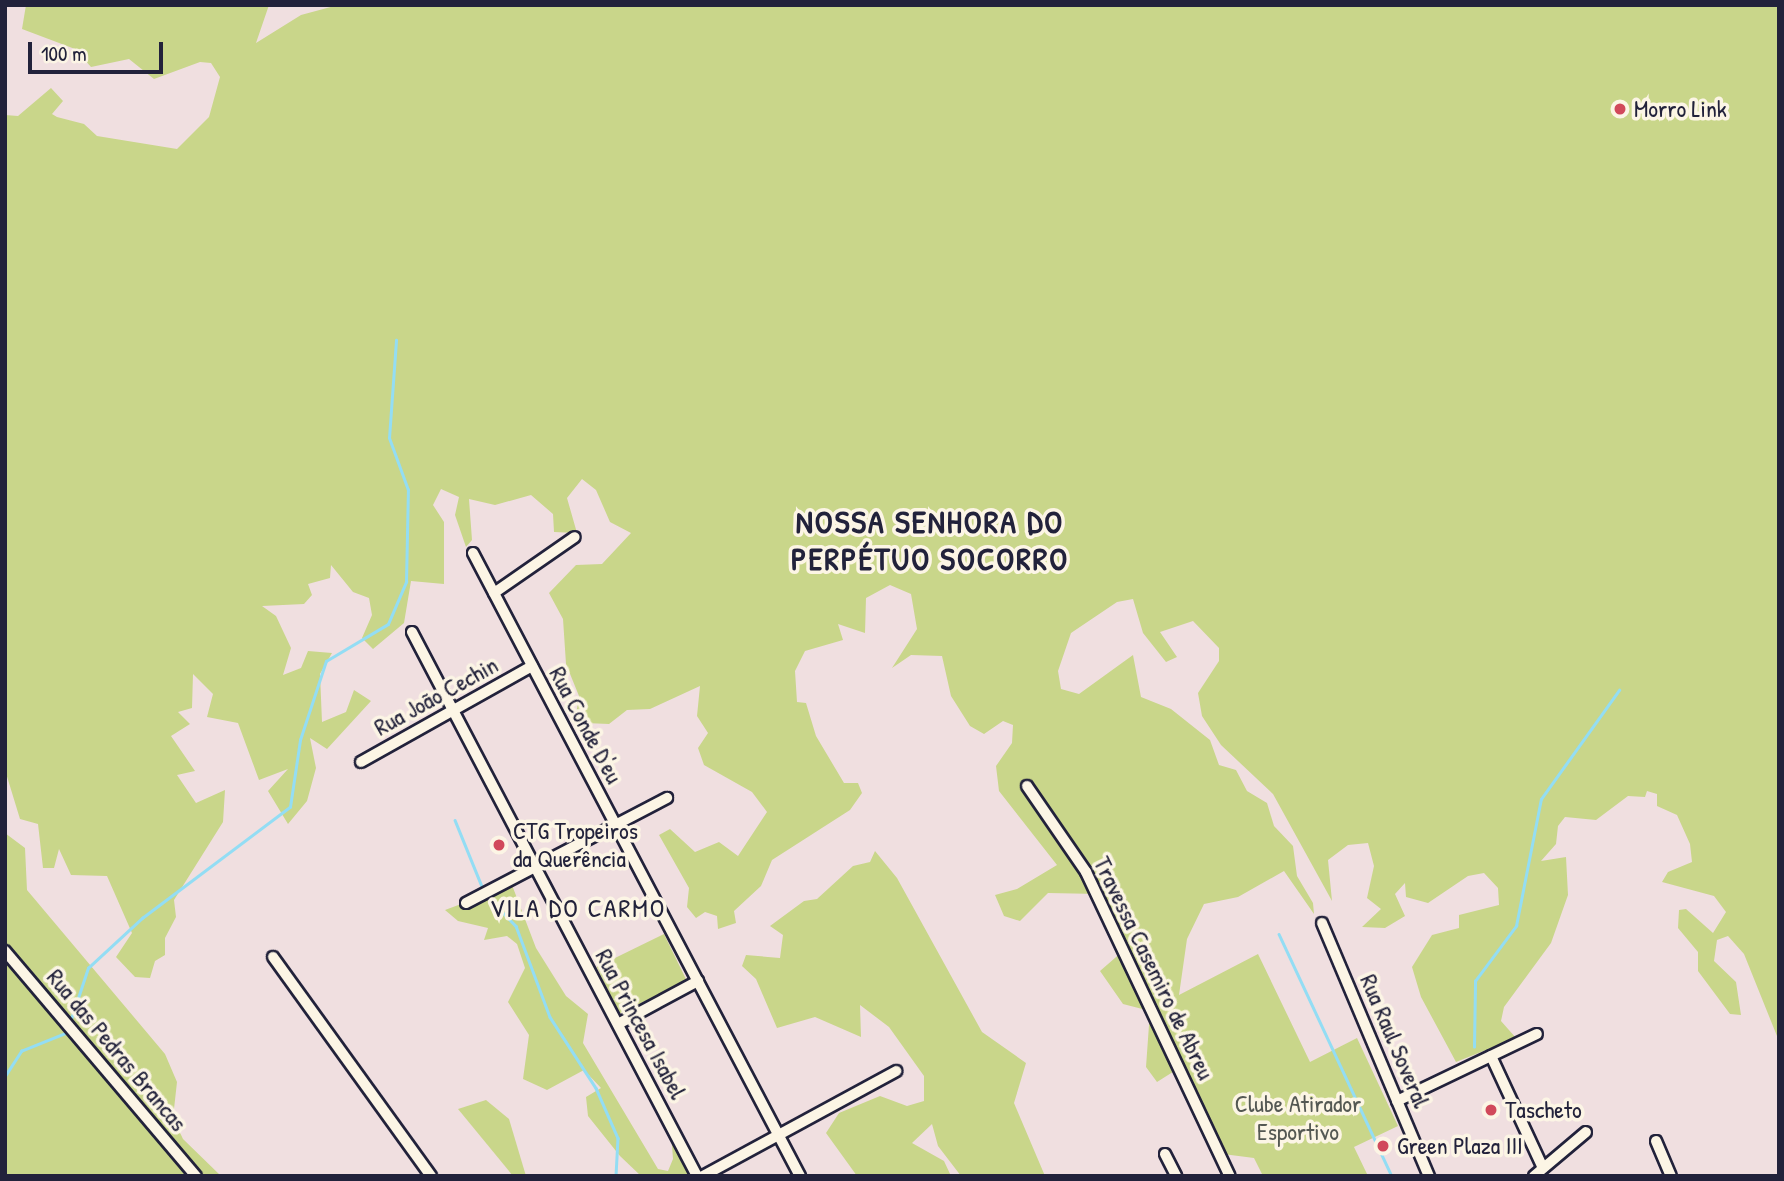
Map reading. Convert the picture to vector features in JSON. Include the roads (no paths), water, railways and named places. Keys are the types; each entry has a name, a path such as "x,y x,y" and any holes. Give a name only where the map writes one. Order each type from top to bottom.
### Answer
{"street":[{"path":"494,593 575,537"},
{"name":"Rua Conde D'eu","path":"473,553 800,1176"},
{"name":"Rua Princesa Isabel","path":"412,632 697,1176"},
{"name":"Rua João Cechin","path":"361,762 532,666"},
{"name":"Travessa Casemiro de Abreu","path":"1027,786 1087,872 1230,1176"},
{"path":"466,902 667,798"},
{"name":"Rua Raul Soveral","path":"1322,923 1429,1176"},
{"name":"Rua das Pedras Brancas","path":"5,951 196,1176"},
{"path":"272,957 431,1176"},
{"path":"618,1024 698,981"},
{"path":"1397,1101 1537,1034"},
{"path":"1491,1056 1543,1168"},
{"path":"703,1176 896,1071"},
{"path":"1534,1176 1586,1132"},
{"path":"1656,1142 1671,1176"},
{"path":"1165,1154 1176,1176"}],"waterway":[{"path":"70,1022 88,968 142,918 290,807 300,740 326,661 388,624 406,582 408,490 389,438 396,340"},
{"path":"1474,1047 1475,981 1516,926 1541,799 1619,690"},
{"path":"455,820 485,894 516,926 550,1017 596,1088 618,1138 616,1176"},
{"path":"1279,934 1392,1176"},
{"path":"5,1076 21,1051 68,1032"}],"place":[{"name":"Morro Link","path":"1620,109"},
{"name":"CTG Tropeiros da Querência","path":"499,845"},
{"name":"Tascheto","path":"1491,1110"},
{"name":"Green Plaza III","path":"1383,1146"}],"district":[{"name":"NOSSA SENHORA DO PERPÉTUO SOCORRO","path":"930,542"},
{"name":"VILA DO CARMO","path":"578,908"}],"park label":[{"name":"Clube Atirador Esportivo","path":"1298,1118"}]}
